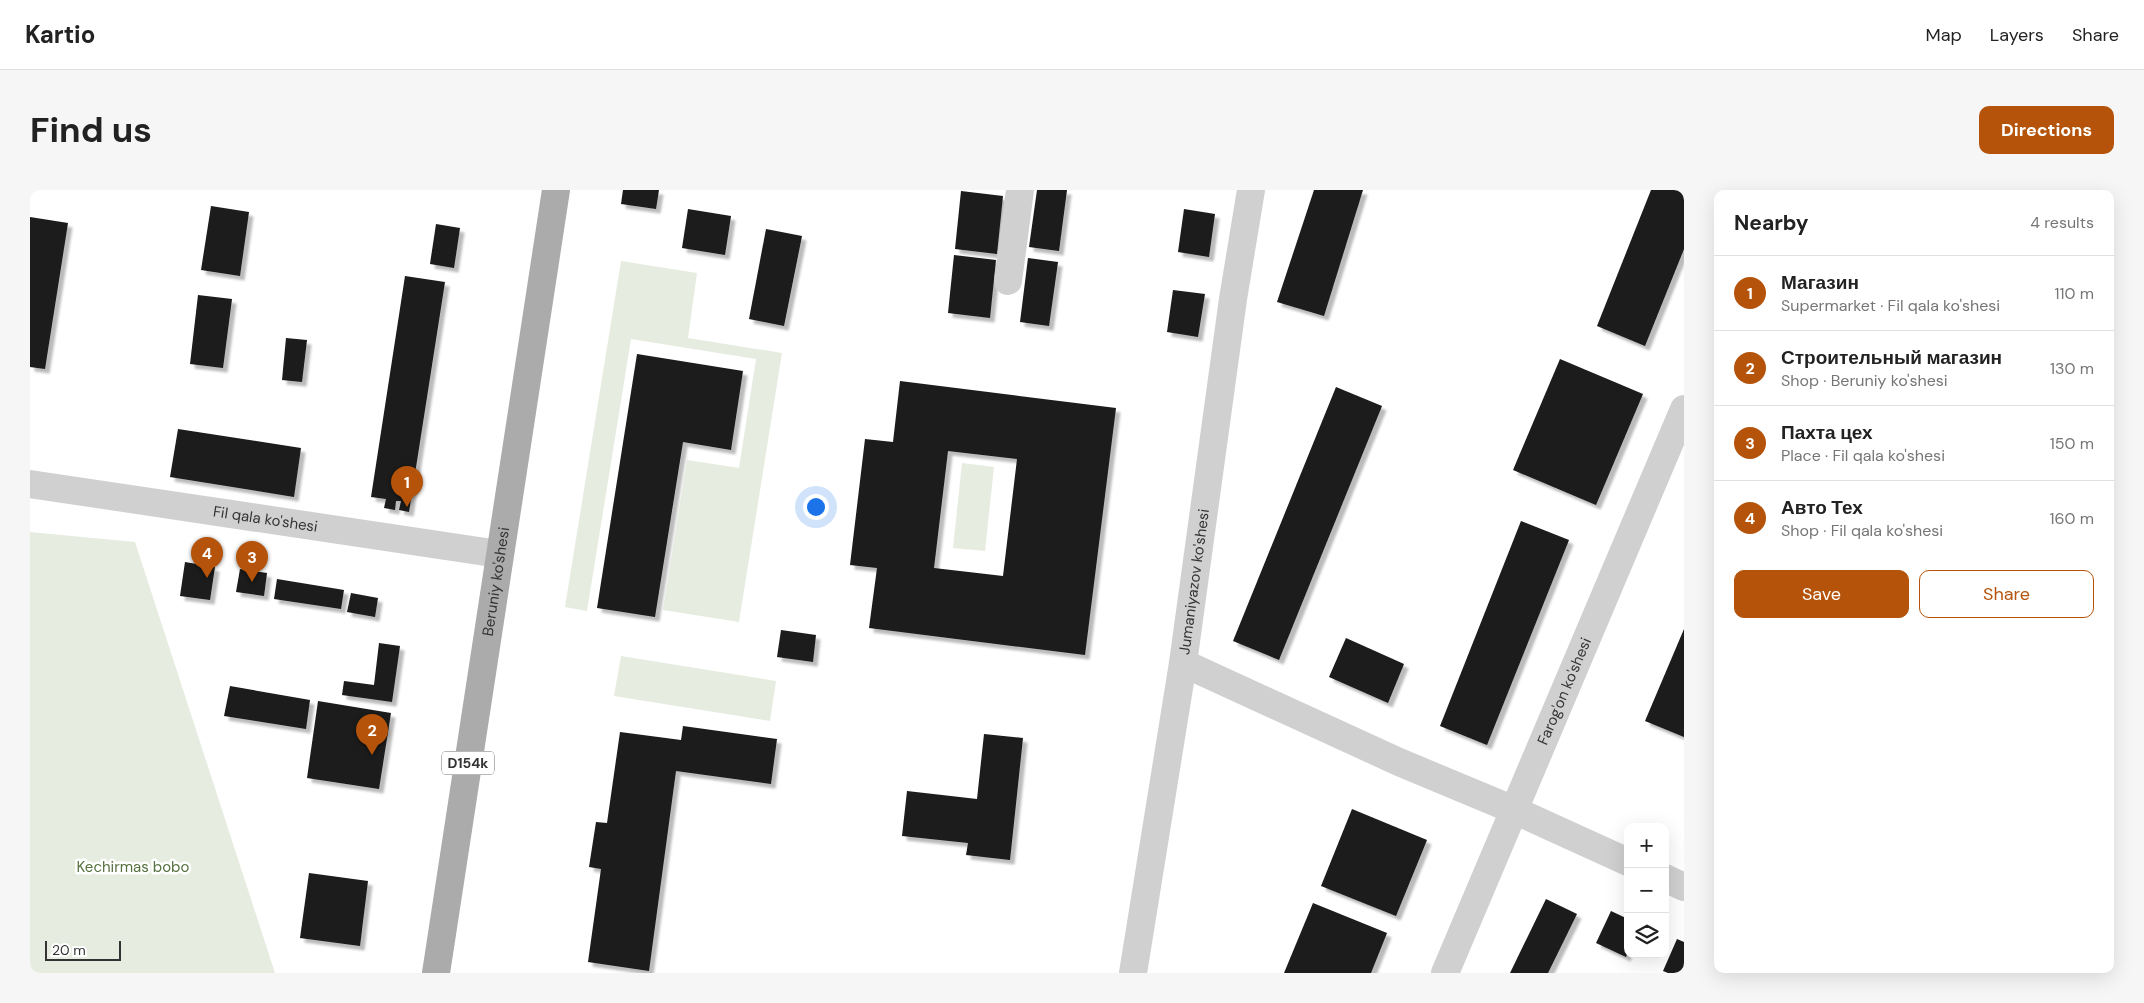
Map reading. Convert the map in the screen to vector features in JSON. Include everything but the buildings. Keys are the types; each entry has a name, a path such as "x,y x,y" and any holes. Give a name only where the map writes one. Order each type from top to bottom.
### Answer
{"main road":[{"name":"Beruniy ko'shesi","path":"436,973 556,190"}],"street":[{"path":"1008,281 1020,190"},
{"name":"Jumaniyazov ko'shesi","path":"1133,973 1183,663 1233,299 1251,190"},
{"name":"Farog'on ko'shesi","path":"1445,973 1684,409"},
{"name":"Fil qala ko'shesi","path":"30,484 500,554"},
{"path":"1183,663 1399,762 1514,810 1624,860"},
{"path":"1669,880 1684,887"}],"green space":[{"path":"621,261 697,273 688,338 782,353 739,622 663,610 687,460 739,468 756,359 631,339 587,611 565,607"},
{"path":"962,463 994,467 985,551 953,548"},
{"name":"Kechirmas bobo","path":"30,532 135,542 275,973 30,973"},
{"path":"621,656 776,681 770,721 614,696"}],"place":[{"name":"Магазин","path":"407,507"},
{"name":"Авто Тех","path":"207,578"},
{"name":"Пахта цех","path":"252,582"},
{"name":"Строительный магазин","path":"372,755"}]}
